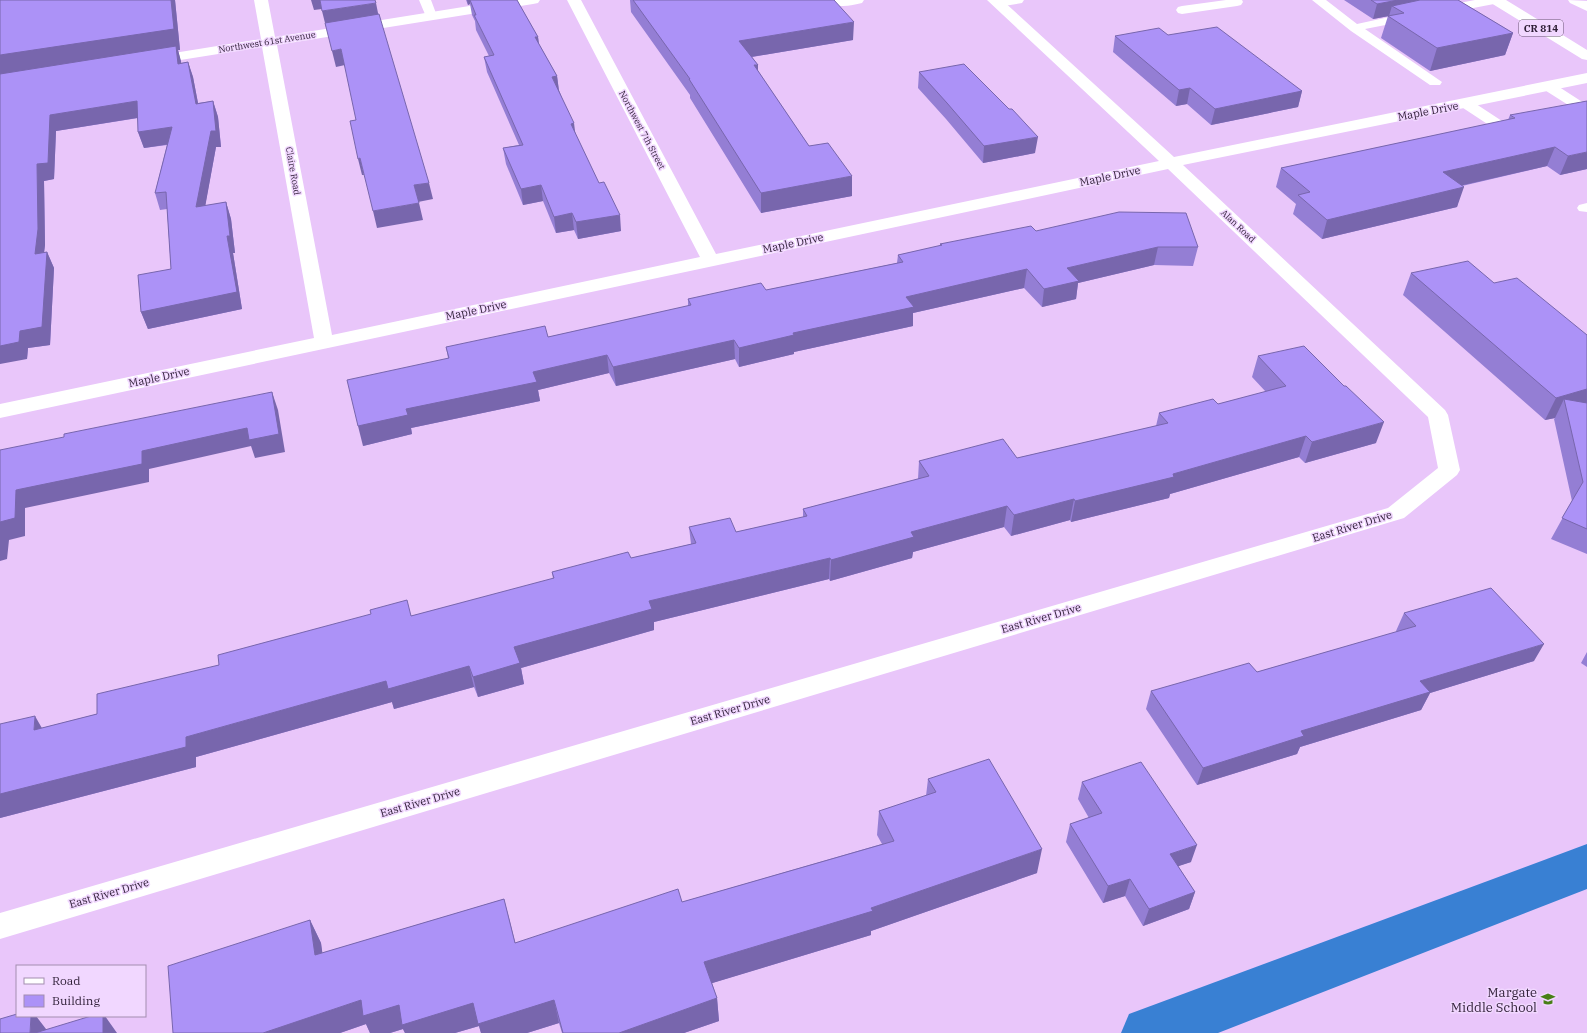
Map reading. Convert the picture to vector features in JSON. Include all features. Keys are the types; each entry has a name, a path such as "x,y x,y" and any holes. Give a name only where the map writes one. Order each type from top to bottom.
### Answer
{"street":[{"name":"Claire Road","path":"261,0 324,342"},
{"name":"Northwest 61st Avenue","path":"138,62 533,0"},
{"name":"Northwest 7th Street","path":"574,0 710,261"},
{"name":"CR 814","path":"1495,0 1587,56"},
{"name":"Alan Road","path":"996,2 1171,163 1438,415 1449,470"},
{"name":"Maple Drive","path":"0,411 1171,163 1587,78"},
{"name":"East River Drive","path":"0,926 1396,513 1449,470"}],"lane":[{"path":"425,0 431,16"},
{"path":"836,0 839,3 858,0"},
{"path":"996,2 1018,0"},
{"path":"1182,10 1251,0"},
{"path":"1318,0 1355,28 1435,82"},
{"path":"1355,28 1495,0"},
{"path":"1548,86 1585,110"},
{"path":"1465,103 1503,128 1532,121"},
{"path":"1554,116 1585,110"}],"building":[{"path":"0,0 171,0 174,29 0,55"},
{"path":"320,0 375,0 376,3 322,11"},
{"path":"470,0 517,0 538,37 535,37 557,76 552,77 574,123 571,124 599,183 604,182 620,215 576,222 572,213 554,217 541,185 521,189 503,148 523,145 484,57 494,55 474,15 476,15"},
{"path":"633,0 834,0 854,22 739,41 758,65 754,65 809,146 828,143 852,176 761,193 690,79"},
{"path":"1371,0 1398,0 1377,4"},
{"path":"1420,0 1458,0 1513,33 1437,48 1388,16 1404,13 1392,6"},
{"path":"379,14 429,183 414,185 419,203 373,211 360,158 358,159 350,121 356,120 341,49 332,51 325,23"},
{"path":"1217,27 1302,91 1215,109 1190,88 1179,90 1115,36 1159,28 1168,35"},
{"path":"176,46 178,64 188,62 196,104 213,101 216,131 211,131 196,207 226,202 230,236 227,236 237,292 141,312 138,275 171,269 166,192 155,193 172,127 138,132 137,101 50,115 48,163 37,164 38,229 35,254 47,252 42,327 20,331 19,342 0,346 0,74"},
{"path":"964,64 1009,109 1012,109 1038,137 984,146 919,72"},
{"path":"1587,101 1587,152 1568,156 1555,147 1443,172 1464,187 1327,220 1298,195 1310,192 1281,168 1515,118 1510,115"},
{"path":"1119,212 1186,213 1198,247 1158,247 1067,268 1079,281 1044,289 1027,269 906,297 914,307 793,333 794,335 739,348 734,340 613,367 607,355 533,372 537,382 406,409 408,415 358,426 347,380 449,358 446,347 545,326 548,337 691,305 688,299 761,283 766,290 903,262 898,255 942,245 940,244 1031,226 1036,231"},
{"path":"1468,261 1494,283 1517,278 1587,335 1587,389 1556,398 1411,273"},
{"path":"1304,346 1344,386 1346,386 1384,422 1312,442 1306,436 1173,474 1174,477 1075,501 1074,499 1014,515 1007,506 911,532 914,537 831,560 830,558 649,601 652,609 514,647 520,663 473,677 469,666 388,689 386,681 186,737 186,747 0,794 0,724 35,716 34,730 97,714 97,694 219,665 218,655 371,614 370,610 407,600 411,616 554,578 552,572 628,552 631,558 696,543 689,527 730,518 736,532 807,516 803,509 929,476 919,461 1003,439 1017,458 1168,423 1159,413 1213,399 1218,404 1286,386 1258,356"},
{"path":"272,392 279,434 249,440 247,428 142,451 142,464 16,490 15,518 0,522 0,450 64,437 64,434"},
{"path":"1564,399 1587,403 1587,529 1562,518 1583,482"},
{"path":"1491,588 1544,644 1420,681 1430,692 1301,731 1304,736 1203,768 1151,691 1249,663 1257,672 1416,626 1404,613"},
{"path":"989,759 1042,849 871,908 873,911 704,962 717,998 619,1033 563,1033 554,1000 478,1024 473,1003 402,1025 399,1005 363,1016 361,1000 263,1033 173,1033 168,966 310,920 315,955 504,899 515,943 678,889 682,902 894,841 879,811 936,792 928,779"},
{"path":"1141,762 1197,845 1170,854 1195,892 1149,909 1130,879 1108,886 1070,824 1102,813 1082,782"},
{"path":"16,1014 16,1017 31,1017 30,1033 0,1033 0,1019"},
{"path":"88,1017 103,1017 103,1033 35,1033"}],"waterway":[{"path":"1149,1033 1587,866"}],"place":[{"name":"Margate Middle School","path":"1548,999"}]}
